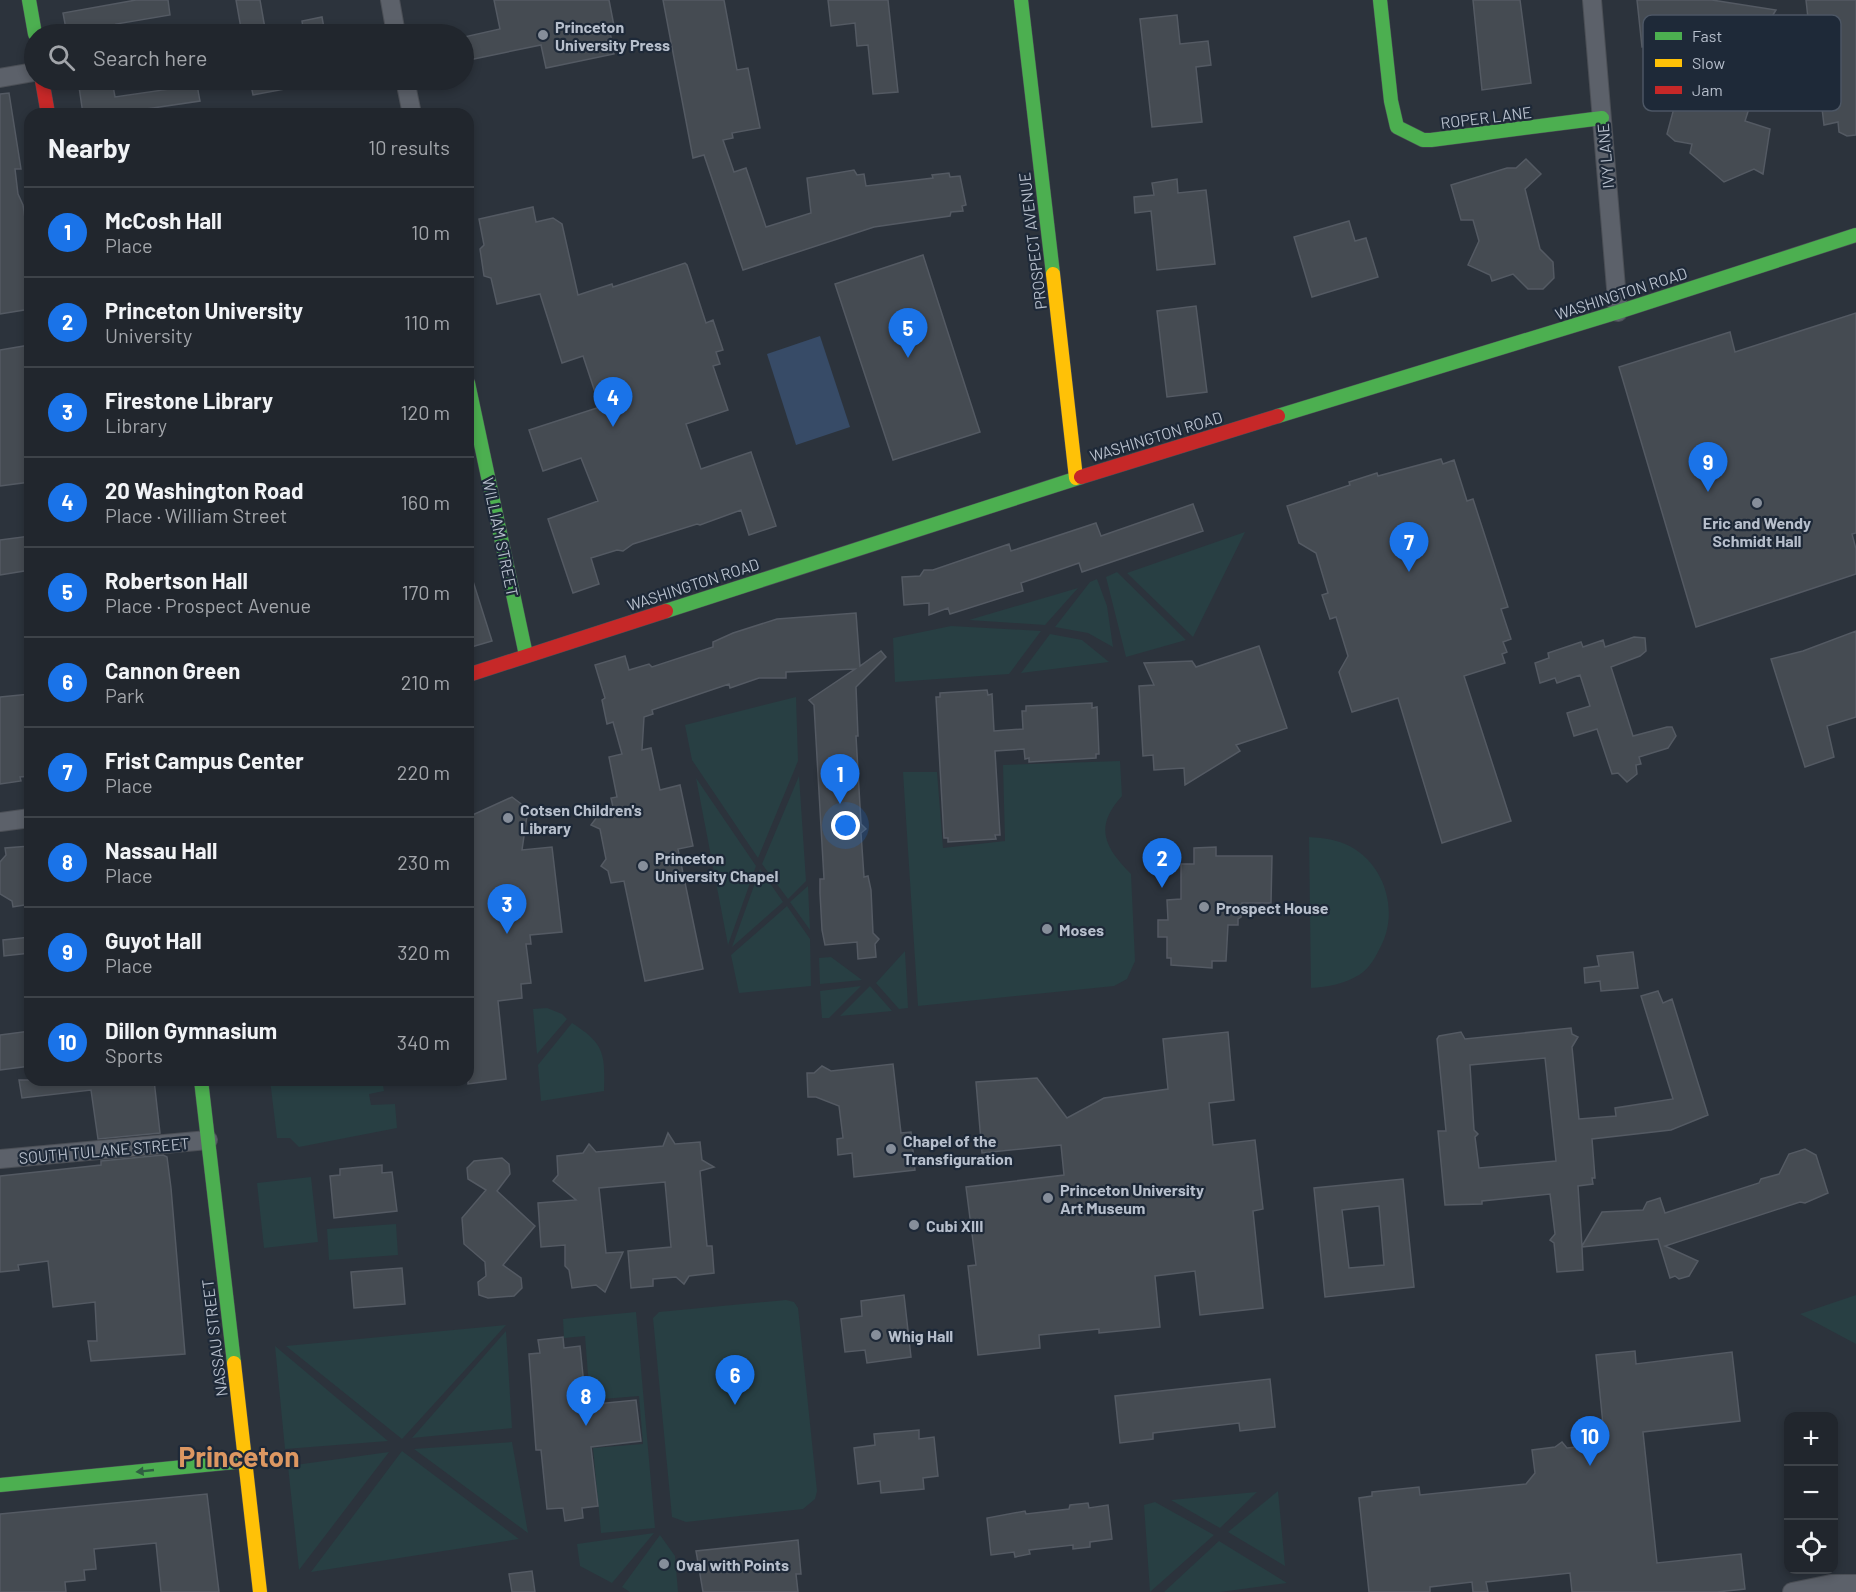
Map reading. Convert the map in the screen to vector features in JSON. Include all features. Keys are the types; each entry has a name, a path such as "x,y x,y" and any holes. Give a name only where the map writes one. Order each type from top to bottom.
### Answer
{"main road":[{"path":"29,0 33,24"},
{"name":"PROSPECT AVENUE","path":"1021,0 1076,478"},
{"name":"ROPER LANE","path":"1380,0 1391,101 1397,127 1422,140 1431,140 1602,118"},
{"path":"44,90 47,108"},
{"name":"WASHINGTON ROAD","path":"474,673 1076,478 1618,312 1856,235"},
{"name":"WILLIAM STREET","path":"474,411 526,655"},
{"name":"NASSAU STREET","path":"202,1086 260,1592"},
{"path":"0,1485 245,1461"}],"street":[{"path":"390,0 394,24"},
{"name":"IVY LANE","path":"1592,0 1618,312"},
{"path":"0,78 24,74"},
{"path":"407,90 411,108"},
{"path":"0,822 24,819"},
{"name":"SOUTH TULANE STREET","path":"0,1159 208,1140"},
{"path":"1792,1592 1831,1584 1856,1584"}],"green space":[{"path":"1245,532 1193,637 1127,573"},
{"path":"1117,572 1186,640 1126,657 1106,577"},
{"path":"1097,579 1107,606 1113,647 1088,633 1055,627 1090,582"},
{"path":"1078,588 1045,625 969,620"},
{"path":"951,626 1041,631 1009,674 895,682 893,638"},
{"path":"1050,634 1082,640 1109,662 1021,673"},
{"path":"796,697 798,761 758,858 692,760 685,725"},
{"path":"1120,761 1122,796 1113,807 1105,827 1109,846 1131,874 1135,961 1127,979 1114,986 918,1006 903,772 937,772 943,848 1005,841 1003,765"},
{"path":"799,776 806,881 788,899 762,864"},
{"path":"696,778 756,866 728,945"},
{"path":"1309,837 1345,844 1358,851 1369,861 1384,887 1389,917 1381,946 1363,972 1342,983 1311,988"},
{"path":"760,869 783,902 732,947"},
{"path":"808,886 810,930 790,902"},
{"path":"787,906 810,939 811,986 739,993 731,955"},
{"path":"905,951 908,1008 899,1009 876,983"},
{"path":"831,957 862,980 820,984 819,958"},
{"path":"861,986 829,1018 822,1018 820,991"},
{"path":"870,986 892,1011 840,1016"},
{"path":"547,1008 562,1014 567,1019 537,1054 533,1009"},
{"path":"572,1023 591,1037 601,1051 604,1091 541,1101 538,1065"},
{"path":"271,1086 383,1086 384,1091 369,1094 371,1105 395,1104 397,1128 299,1147 290,1138 277,1138"},
{"path":"311,1177 318,1242 264,1248 257,1183"},
{"path":"396,1224 398,1255 329,1260 327,1229"},
{"path":"1856,1295 1856,1344 1800,1314"},
{"path":"786,1300 794,1302 798,1308 817,1491 815,1499 803,1509 686,1522 672,1517 653,1318 659,1312"},
{"path":"636,1312 655,1528 601,1533 593,1448 643,1444 639,1396 590,1400 585,1336 564,1338 563,1319"},
{"path":"506,1325 402,1439 286,1346"},
{"path":"506,1331 512,1428 412,1438"},
{"path":"275,1346 388,1441 285,1449"},
{"path":"512,1442 528,1533 414,1449"},
{"path":"402,1451 519,1539 311,1572"},
{"path":"389,1452 299,1570 288,1466"},
{"path":"1278,1491 1285,1566 1228,1532"},
{"path":"1257,1492 1220,1528 1171,1500"},
{"path":"1155,1502 1214,1535 1150,1592 1144,1505"},
{"path":"654,1533 612,1583 580,1566 577,1544"},
{"path":"660,1535 675,1556 678,1592 630,1592 622,1587"},
{"path":"1219,1541 1287,1583 1220,1592 1164,1592"}],"water":[{"path":"820,336 850,427 796,445 767,354"}],"building":[{"path":"136,0 168,0 170,15 116,24 65,24 63,13"},
{"path":"236,0 260,0 264,24 240,24"},
{"name":"Princeton University Press","path":"494,0 609,0 615,31 610,32 614,54 546,68 541,45 474,59 474,35 500,29"},
{"path":"663,0 724,0 737,70 748,68 760,128 732,133 733,138 723,140 734,172 746,168 766,227 811,213 807,178 854,170 857,175 864,174 866,186 933,178 932,175 949,173 950,177 960,176 966,205 962,206 963,211 951,212 950,216 874,227 743,270 704,155 693,158"},
{"path":"828,0 888,0 898,92 873,94 868,45 857,46 855,23 831,26"},
{"path":"1473,0 1520,0 1531,83 1482,90"},
{"path":"1637,0 1712,0 1776,10 1773,15 1643,15 1642,47"},
{"path":"1806,0 1856,0 1856,135 1847,136 1839,132 1838,122 1824,125 1822,111 1841,111 1841,15 1808,15"},
{"path":"1177,15 1180,44 1208,41 1211,65 1196,67 1202,122 1152,127 1140,19"},
{"path":"322,17 323,24 302,24 302,21"},
{"path":"79,90 114,90 115,97 163,90 198,90 200,101 153,108 82,108"},
{"path":"252,90 280,90 253,95"},
{"path":"9,93 21,169 15,169 18,194 24,212 24,310 0,314 0,94"},
{"path":"1673,111 1748,111 1745,121 1770,129 1763,174 1754,169 1724,182 1690,153 1692,144 1675,141 1667,134"},
{"path":"1526,159 1541,174 1525,189 1540,249 1553,262 1554,278 1543,289 1528,289 1513,274 1492,281 1490,275 1468,265 1479,241 1473,220 1461,220 1451,185 1507,168 1516,168"},
{"path":"1177,179 1178,193 1206,190 1215,264 1157,270 1151,211 1135,213 1134,197 1154,195 1152,183"},
{"path":"533,207 536,222 553,218 562,224 578,295 612,284 613,287 685,263 687,265 706,323 713,320 723,350 716,352 720,364 713,366 728,410 686,424 701,469 751,452 776,526 749,535 741,510 700,525 633,544 623,551 617,550 591,558 599,584 573,593 548,519 598,501 581,458 543,471 529,430 600,407 583,356 562,363 540,294 497,304 491,278 484,276 480,249 484,245 479,219"},
{"path":"1349,221 1355,241 1366,238 1378,277 1312,297 1294,237"},
{"path":"923,255 980,432 893,460 835,284"},
{"path":"1196,306 1207,392 1167,397 1157,311"},
{"name":"Eric and Wendy Schmidt Hall","path":"1856,313 1856,533 1852,534 1856,549 1856,574 1696,627 1619,367 1730,332 1735,352"},
{"path":"24,346 24,483 0,486 0,350"},
{"path":"1441,459 1443,464 1454,460 1467,501 1473,499 1508,607 1501,609 1511,639 1503,642 1507,652 1502,654 1505,663 1464,676 1511,821 1442,843 1398,698 1352,712 1339,672 1348,656 1336,617 1330,619 1322,595 1328,593 1316,553 1299,543 1287,506 1350,485 1349,482 1377,473 1378,476"},
{"path":"1193,504 1203,531 1082,572 1079,563 1021,583 1023,591 950,614 948,608 929,615 929,603 904,605 902,577 920,576 924,570 933,570 1009,544 1011,551 1096,523 1101,536"},
{"path":"24,537 24,571 0,575 0,540"},
{"path":"474,584 492,641 474,646"},
{"path":"856,613 860,666 881,651 886,657 856,687 861,824 866,829 861,833 864,877 868,876 871,890 873,933 879,939 875,944 876,957 858,959 857,942 825,945 822,930 820,879 824,879 814,705 809,700 855,669 786,672 786,678 759,678 730,688 729,684 652,710 653,714 644,717 642,750 651,748 660,790 680,785 693,846 678,849 703,969 645,981 624,881 611,883 608,871 601,866 606,859 600,829 591,825 603,809 613,807 611,798 617,797 609,757 622,754 613,722 607,724 602,700 605,698 595,665 625,656 629,670 649,664 652,667 713,647 713,642 733,633 777,619"},
{"path":"1856,631 1856,717 1827,726 1834,757 1805,767 1771,659 1803,651"},
{"path":"1634,637 1645,638 1646,651 1640,656 1611,667 1633,736 1672,727 1676,736 1668,748 1639,757 1641,764 1636,765 1637,774 1627,782 1618,773 1612,774 1597,729 1574,736 1567,713 1590,706 1580,675 1557,683 1555,678 1540,683 1535,663 1549,658 1548,653 1581,642 1583,647 1603,640 1605,647"},
{"path":"1259,646 1287,728 1236,745 1240,751 1185,785 1184,768 1154,770 1153,755 1143,756 1139,686 1154,685 1144,663 1192,661 1196,667"},
{"path":"987,690 988,695 992,694 994,731 1023,729 1022,711 1026,711 1026,706 1092,703 1092,708 1097,707 1099,754 1096,754 1096,758 1029,762 1029,758 1025,759 1024,749 995,751 1000,835 995,835 996,839 948,842 948,838 944,838 936,697 940,697 940,693"},
{"path":"24,695 24,777 20,777 21,781 0,784 0,697"},
{"path":"512,797 528,809 522,850 552,847 562,932 530,935 531,944 526,944 531,983 521,984 522,998 498,1001 506,1079 474,1083 474,814"},
{"path":"24,846 24,905 13,907 12,901 0,894 0,862 6,855 5,848"},
{"name":"Prospect House","path":"1216,847 1216,856 1272,856 1271,903 1242,903 1238,925 1228,925 1226,961 1212,961 1212,968 1171,965 1171,958 1167,958 1167,937 1158,937 1158,920 1168,920 1167,900 1181,899 1181,864 1194,864 1194,848"},
{"path":"24,938 24,954 4,956 3,940"},
{"path":"1633,952 1638,988 1601,991 1600,981 1585,983 1584,968 1599,966 1597,956"},
{"path":"1658,991 1663,1003 1672,999 1708,1115 1671,1130 1592,1139 1595,1178 1592,1178 1593,1184 1578,1186 1582,1246 1602,1212 1643,1210 1647,1202 1660,1198 1665,1213 1759,1183 1761,1179 1779,1174 1789,1154 1805,1149 1816,1155 1828,1193 1805,1203 1800,1202 1665,1246 1698,1261 1689,1276 1679,1279 1675,1276 1670,1278 1658,1239 1582,1247 1583,1270 1557,1272 1554,1243 1550,1240 1555,1234 1550,1194 1482,1201 1482,1204 1445,1205 1438,1131 1446,1131 1437,1039 1439,1036 1461,1032 1465,1039 1571,1028 1572,1034 1578,1037 1572,1047 1579,1119 1616,1116 1615,1108 1673,1099 1641,996","holes":["1545,1058 1556,1161 1479,1168 1475,1137 1478,1134 1474,1130 1470,1065"]},
{"path":"24,1032 24,1067 0,1070 0,1035"},
{"name":"Princeton University Art Museum","path":"1228,1032 1234,1100 1209,1103 1213,1145 1255,1140 1263,1209 1253,1211 1263,1308 1200,1315 1195,1271 1155,1276 1160,1327 1099,1333 1099,1329 1039,1335 1040,1348 978,1355 968,1266 976,1265 966,1187 1064,1175 1061,1145 982,1153 976,1082 1037,1078 1067,1118 1104,1098 1168,1089 1163,1039"},
{"path":"893,1064 901,1133 911,1132 915,1170 854,1177 852,1153 838,1155 837,1139 843,1138 839,1106 816,1097 808,1097 807,1073 814,1073 822,1066 831,1071"},
{"path":"19,1080 24,1080 24,1086 155,1086 160,1133 98,1139 91,1090 22,1098"},
{"path":"668,1133 675,1144 700,1142 702,1160 714,1167 700,1171 707,1246 712,1246 714,1273 689,1276 684,1284 676,1277 653,1279 653,1286 631,1288 628,1251 671,1247 665,1182 599,1188 606,1253 623,1252 605,1292 596,1285 572,1288 569,1270 565,1266 565,1245 541,1247 538,1203 576,1200 553,1181 558,1175 557,1156 583,1153 589,1144 596,1152 663,1146"},
{"path":"163,1155 167,1157 171,1188 185,1354 91,1361 88,1341 97,1341 95,1302 53,1307 48,1261 18,1265 19,1270 0,1272 0,1176 101,1165 101,1161"},
{"path":"502,1158 509,1164 510,1174 497,1191 535,1226 503,1265 521,1278 522,1288 514,1296 488,1298 479,1295 478,1282 486,1276 485,1262 464,1244 462,1218 486,1190 468,1179 467,1168 474,1161"},
{"path":"382,1165 382,1173 392,1172 397,1211 334,1218 330,1176 340,1175 340,1169"},
{"path":"1403,1179 1414,1287 1325,1297 1314,1188","holes":["1379,1206 1384,1265 1349,1268 1342,1210"]},
{"path":"402,1268 405,1304 354,1308 351,1272"},
{"name":"Whig Hall","path":"904,1295 911,1357 867,1363 865,1350 845,1352 841,1319 862,1316 861,1301"},
{"path":"563,1337 564,1348 580,1346 586,1405 636,1400 641,1441 591,1447 598,1506 582,1508 583,1518 565,1521 563,1508 547,1509 541,1450 536,1450 529,1354 540,1353 538,1340"},
{"path":"1635,1351 1636,1364 1732,1352 1740,1421 1643,1432 1657,1563 1741,1554 1745,1589 1717,1592 1572,1592 1570,1573 1486,1582 1488,1592 1473,1592 1472,1582 1430,1587 1430,1592 1369,1592 1359,1498 1372,1496 1372,1492 1419,1487 1420,1495 1526,1484 1535,1473 1532,1450 1555,1447 1562,1442 1567,1448 1605,1444 1596,1355"},
{"path":"1270,1379 1275,1427 1240,1431 1239,1423 1153,1433 1153,1439 1120,1443 1115,1396"},
{"path":"919,1430 919,1439 934,1437 938,1476 923,1478 924,1489 881,1493 880,1481 858,1484 854,1448 875,1445 874,1434"},
{"path":"207,1494 219,1592 161,1592 156,1543 94,1549 96,1569 84,1570 85,1580 65,1582 66,1592 0,1592 0,1514"},
{"path":"1088,1503 1089,1508 1108,1505 1112,1539 1090,1542 1090,1547 1073,1549 1073,1545 1029,1550 1030,1554 1015,1557 1014,1552 991,1555 987,1518 1025,1511 1026,1514 1069,1509 1070,1505"},
{"path":"798,1540 801,1574 796,1574 798,1592 703,1592 696,1551"},
{"path":"532,1571 535,1592 512,1592 509,1574"}],"traffic: fast":[{"path":"29,0 33,24"},
{"path":"1021,0 1053,274"},
{"path":"1380,0 1391,101 1397,127 1423,140 1431,140 1602,118"},
{"path":"1278,416 1618,312 1856,235"},
{"path":"474,411 526,655"},
{"path":"666,611 1081,477"},
{"path":"202,1086 234,1363"},
{"path":"0,1485 245,1461"}],"traffic: slow":[{"path":"1053,274 1076,478"},
{"path":"234,1363 260,1592"}],"traffic: jam":[{"path":"44,90 47,108"},
{"path":"1081,477 1278,416"},
{"path":"474,673 666,611"}],"place":[{"name":"Princeton University Press","path":"543,35"},
{"name":"Robertson Hall","path":"908,358"},
{"name":"20 Washington Road","path":"613,427"},
{"name":"Guyot Hall","path":"1708,492"},
{"name":"Eric and Wendy Schmidt Hall","path":"1757,503"},
{"name":"Frist Campus Center","path":"1409,572"},
{"name":"McCosh Hall","path":"840,804"},
{"name":"Cotsen Children's Library","path":"508,818"},
{"name":"Princeton University Chapel","path":"643,866"},
{"name":"Princeton University","path":"1162,888"},
{"name":"Prospect House","path":"1204,907"},
{"name":"Moses","path":"1047,929"},
{"name":"Firestone Library","path":"507,934"},
{"name":"Chapel of the Transfiguration","path":"891,1149"},
{"name":"Princeton University Art Museum","path":"1048,1198"},
{"name":"Cubi XIII","path":"914,1225"},
{"name":"Whig Hall","path":"876,1335"},
{"name":"Cannon Green","path":"735,1405"},
{"name":"Nassau Hall","path":"586,1426"},
{"name":"Dillon Gymnasium","path":"1590,1466"},
{"name":"Oval with Points","path":"664,1564"}],"district":[{"name":"Princeton","path":"239,1456"}]}
